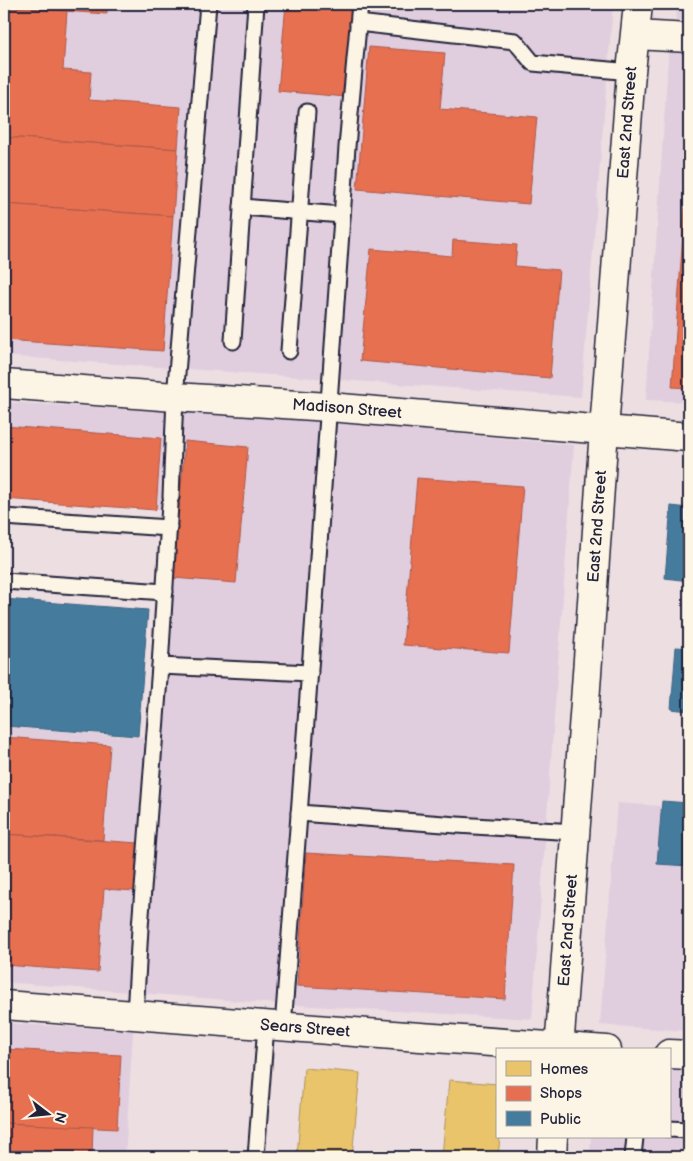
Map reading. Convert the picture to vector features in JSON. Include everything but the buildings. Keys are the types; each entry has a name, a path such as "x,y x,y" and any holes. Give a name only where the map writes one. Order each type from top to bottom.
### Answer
{"street":[{"name":"East 2nd Street","path":"559,1048 631,72 638,4"},
{"path":"636,34 689,38"},
{"name":"Madison Street","path":"4,384 689,437"},
{"name":"Sears Street","path":"4,1005 559,1048"},
{"path":"670,1054 689,1055"},
{"path":"552,1157 553,1138"}],"lane":[{"path":"135,1015 165,592 175,397 208,4"},
{"path":"233,340 256,4"},
{"path":"256,1157 275,1026 299,813 347,147 360,4"},
{"path":"358,23 515,41 533,63 631,72"},
{"path":"289,351 307,112"},
{"path":"242,207 342,215"},
{"path":"4,517 169,528"},
{"path":"4,581 165,592"},
{"path":"160,666 310,673"},
{"path":"299,813 576,832"},
{"path":"670,1129 689,1130"},
{"path":"633,1157 635,1138"}],"shaded area":[{"path":"4,4 613,4 581,397 4,356"},
{"path":"677,4 689,4 689,21 676,20"},
{"path":"669,44 689,46 689,402 646,400"},
{"path":"4,402 319,421 574,445 532,1019 279,1004 4,982 4,727 160,739 175,510 4,498"},
{"path":"617,803 689,808 689,1031 600,1025"},
{"path":"4,1023 133,1031 125,1157 4,1157"},
{"path":"670,1068 689,1070 689,1157 590,1157 591,1138 670,1138"}]}
